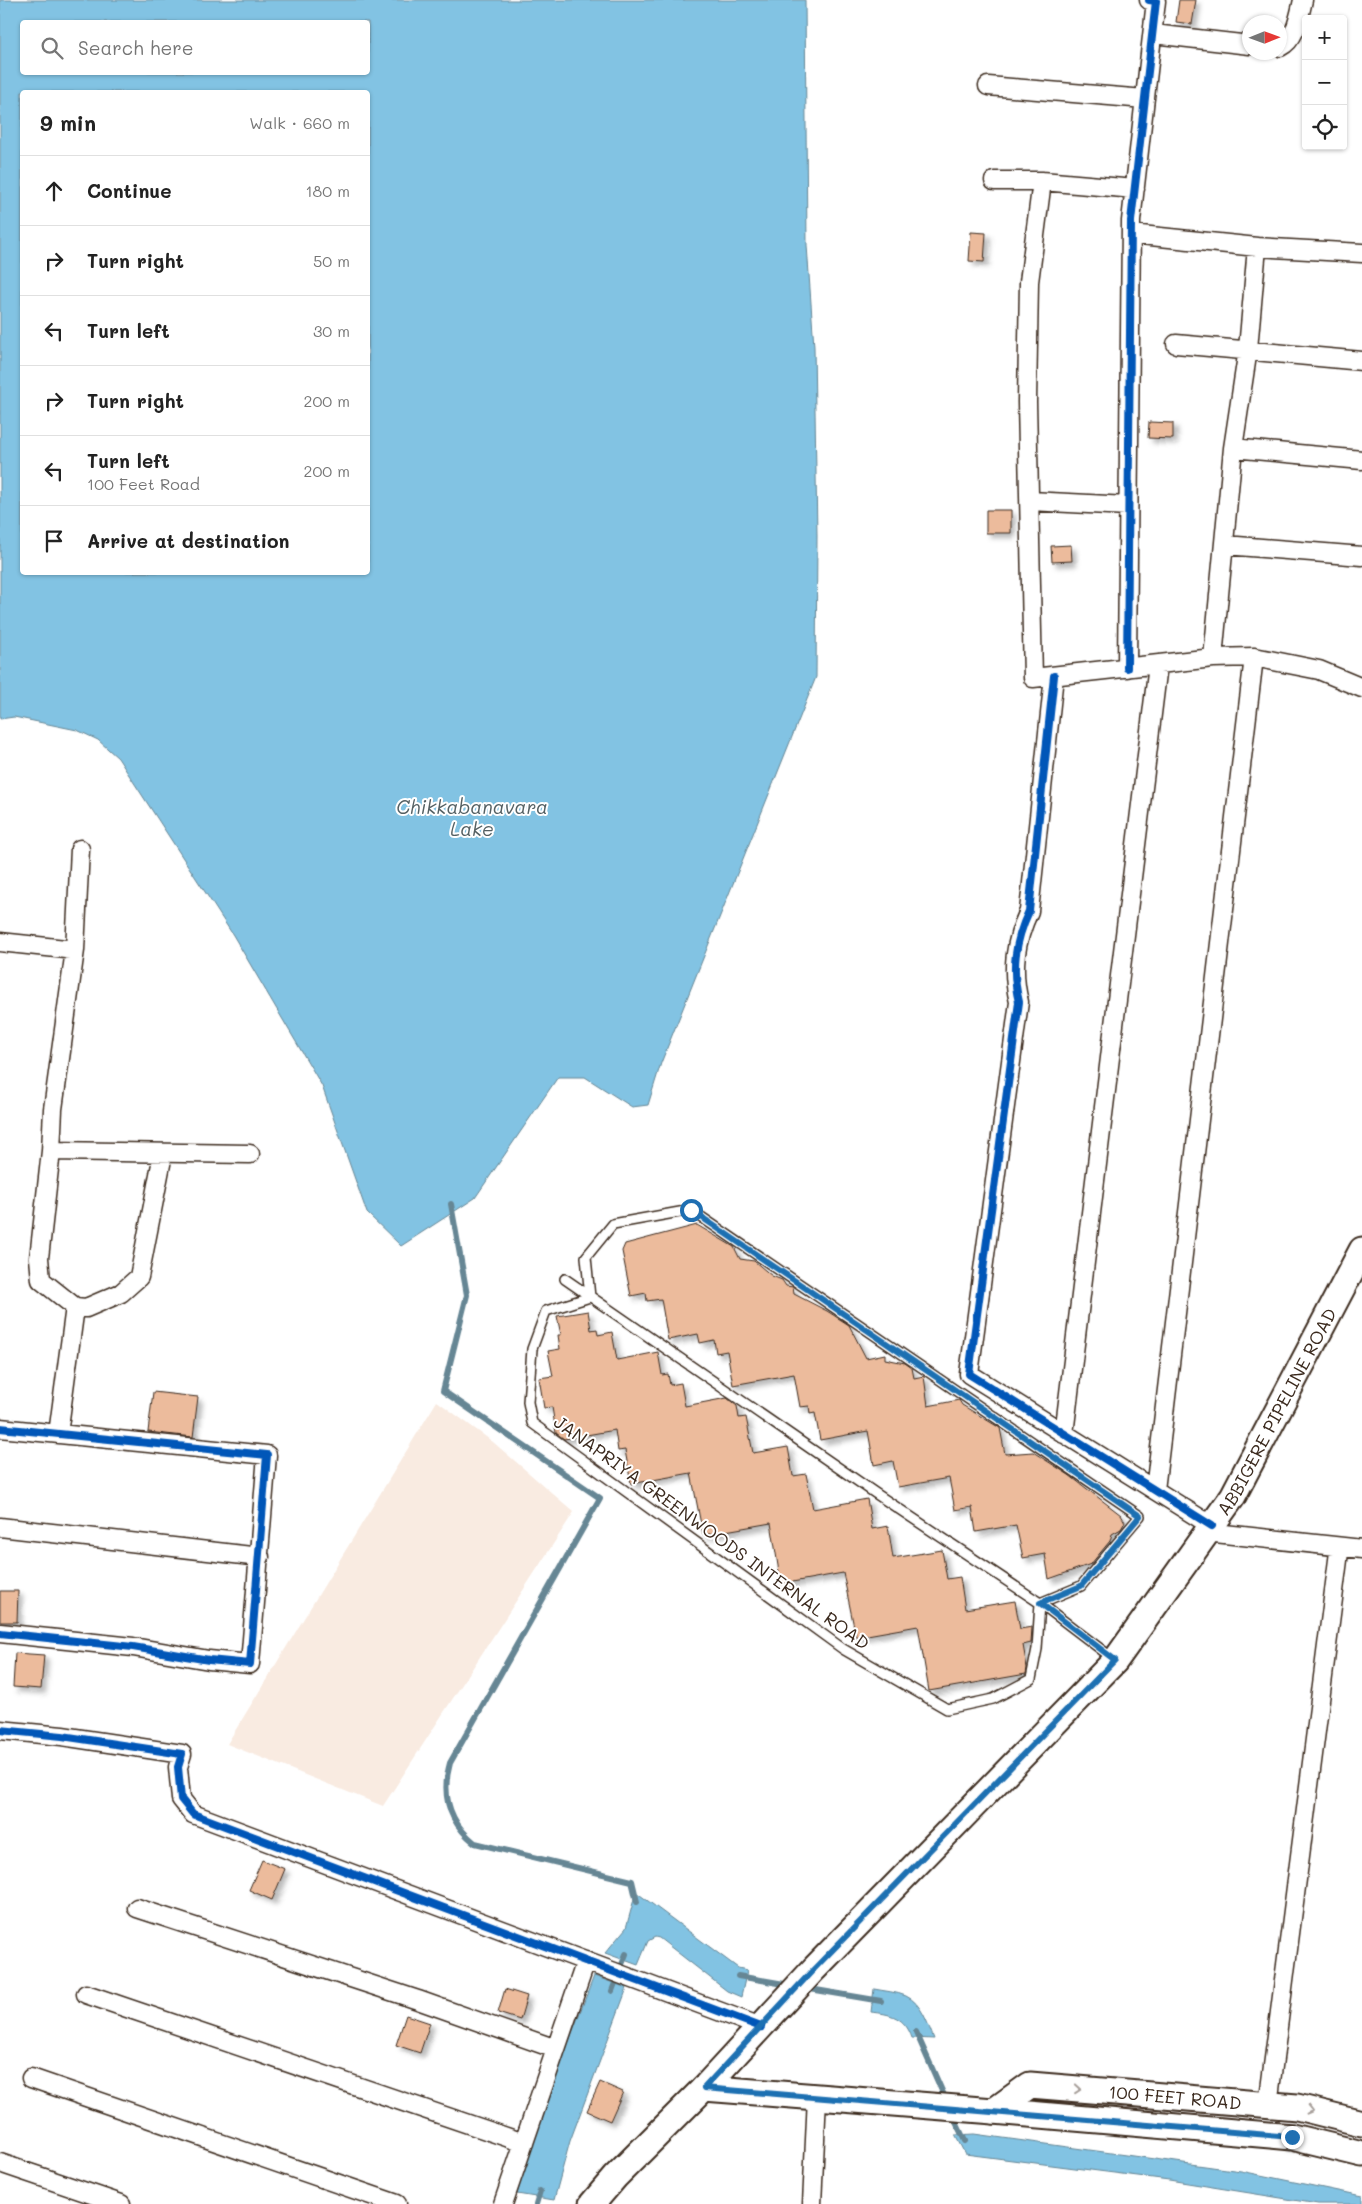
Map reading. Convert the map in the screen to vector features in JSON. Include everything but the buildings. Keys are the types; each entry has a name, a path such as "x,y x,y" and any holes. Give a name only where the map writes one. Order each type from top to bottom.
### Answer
{"main road":[{"name":"ABBIGERE PIPELINE ROAD","path":"592,2204 615,2177 704,2088 820,1962 1115,1660 1233,1496 1362,1250"},
{"name":"100 FEET ROAD","path":"994,2111 1030,2085 1297,2107 1362,2123"},
{"name":"100 FEET ROAD","path":"704,2088 1292,2137 1362,2154"}],"street":[{"path":"1127,668 1131,234 1156,0 1149,0"},
{"path":"1287,43 1297,25 1303,0"},
{"path":"1153,34 1242,44"},
{"path":"988,86 1145,99"},
{"path":"994,181 1042,181 1135,189"},
{"path":"1042,181 1030,282 1027,402 1033,678 1213,658 1254,657 1319,670 1362,688"},
{"path":"1131,234 1257,247 1362,253"},
{"path":"1213,658 1233,448 1248,349 1257,247"},
{"path":"1176,344 1248,349 1362,362"},
{"path":"1233,448 1362,460"},
{"path":"1030,501 1128,506"},
{"path":"1225,545 1362,556"},
{"path":"1155,1490 1254,657"},
{"path":"1064,1434 1158,665"},
{"path":"1054,676 1029,911 1016,944 1014,976 1019,1002 969,1374 1155,1490 1209,1529 1362,1550"},
{"path":"80,849 75,950 53,1109 51,1152 39,1258 41,1280 75,1307 86,1308 121,1293 138,1277 163,1154"},
{"path":"0,942 75,950"},
{"path":"51,1152 250,1154"},
{"path":"58,1434 75,1307"},
{"path":"0,1428 267,1455 250,1664 209,1660 133,1647 0,1633"},
{"path":"0,1528 260,1557"},
{"path":"1268,2105 1339,1552"},
{"path":"0,1730 62,1736 182,1754 178,1767 181,1799 193,1814 761,2027"},
{"path":"137,1908 418,2000 556,2049"},
{"path":"503,2204 586,1961"},
{"path":"86,1994 524,2143"},
{"path":"31,2078 397,2204"},
{"path":"812,2204 817,2097"},
{"path":"0,2163 121,2204"}],"lane":[{"path":"590,1297 586,1257 613,1224 691,1210 1140,1516 1081,1586 1040,1603"},
{"path":"565,1279 876,1493 1040,1603 1115,1660"},
{"name":"JANAPRIYA GREENWOODS INTERNAL ROAD","path":"590,1297 546,1311 532,1349 528,1402 532,1423 843,1649 946,1709 993,1698 1031,1680 1037,1649 1040,1603"}],"shaded area":[{"path":"437,1401 493,1442 574,1512 383,1806 227,1744"}],"water":[{"name":"Chikkabanavara Lake","path":"0,0 805,0 807,245 814,347 817,536 816,677 661,1063 648,1105 632,1107 585,1077 558,1077 475,1198 401,1246 367,1213 322,1086 233,935 118,758 98,740 77,730 14,717 0,719"},
{"path":"636,1892 738,1968 747,1970 741,1997 727,1991 659,1938 655,1937 648,1941 638,1965 605,1953 626,1928"},
{"path":"594,1976 627,1988 570,2141 554,2200 517,2194 529,2145"},
{"path":"874,1989 899,1994 912,1999 924,2015 934,2039 912,2038 901,2021 885,2014 871,2012"},
{"path":"974,2134 1241,2171 1362,2196 1362,2204 1318,2204 1169,2180 965,2154 955,2135"}],"waterway":[{"path":"451,1204 467,1295 443,1391 600,1498 450,1763 446,1786 449,1807 459,1826 475,1843 632,1881 637,1902"},
{"path":"612,1991 626,1954"},
{"path":"738,1976 790,1985"},
{"path":"804,1988 881,2001"},
{"path":"916,2032 946,2100"},
{"path":"952,2114 965,2141"},
{"path":"536,2204 540,2191"}],"cycle path":[{"path":"1127,668 1131,221 1156,1 1149,0"},
{"path":"1054,676 1029,911 1020,933 1016,955 1015,978 1019,1002 969,1374 1212,1526"},
{"path":"0,1428 267,1455 250,1664 209,1660 133,1647 0,1633"},
{"path":"0,1730 62,1736 182,1754 178,1767 181,1799 193,1814 761,2027"}],"route":[{"path":"691,1210 1140,1516 1081,1586 1040,1603 1115,1660 814,1969 704,2088 1292,2137"}]}
